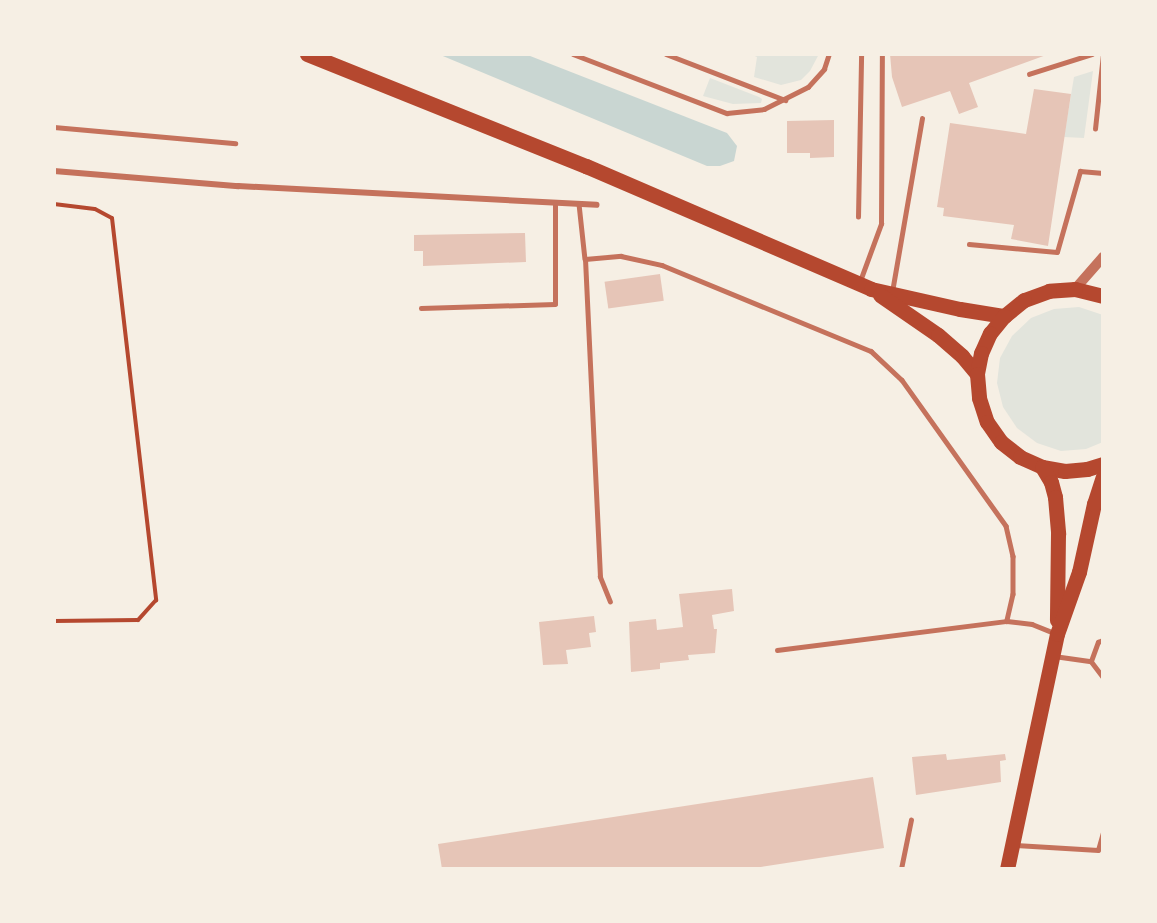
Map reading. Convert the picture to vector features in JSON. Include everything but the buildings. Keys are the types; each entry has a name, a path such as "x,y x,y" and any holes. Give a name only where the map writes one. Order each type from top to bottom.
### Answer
{"main road":[{"path":"307,54 586,166 865,286 960,309 1004,316"},
{"path":"865,286 938,335 962,356 977,374"},
{"path":"1103,296 1075,289 1049,291 1024,300 1004,316 990,333 981,353 977,374 979,399 992,428 1001,442 1020,457 1042,467 1065,471 1087,469 1103,464"},
{"path":"1042,467 1051,482 1058,525 1057,634"},
{"path":"1007,869 1057,634 1079,572 1094,504 1103,477"}],"street":[{"path":"54,171 250,186 596,205"},
{"path":"1075,289 1103,257"}],"lane":[{"path":"573,54 727,113 764,109 808,87 824,69 829,54"},
{"path":"666,54 785,100"},
{"path":"858,217 861,54"},
{"path":"865,286 881,224 882,54"},
{"path":"1029,74 1092,54"},
{"path":"1095,129 1103,54"},
{"path":"891,294 922,119"},
{"path":"54,127 235,143"},
{"path":"969,244 1057,252 1080,171 1103,172"},
{"path":"421,308 555,304 555,203"},
{"path":"579,204 585,259 600,577 610,602"},
{"path":"585,259 621,256 662,265 871,351 902,380 1006,526 1013,556 1013,594 1007,621"},
{"path":"777,650 1007,621 1032,624 1057,634"},
{"path":"1090,661 1098,642 1103,640"},
{"path":"1053,656 1090,661 1103,677"},
{"path":"901,869 911,820"},
{"path":"1012,844 1098,850 1103,833"}],"path":[{"path":"54,204 95,208 112,218 156,600 138,620 54,621"}],"shaded area":[{"path":"438,54 525,54 727,133 737,146 734,161 720,166 707,166"},
{"path":"750,54 819,54 810,71 801,80 781,85 754,77 757,57"},
{"path":"1093,71 1084,138 1064,137 1074,77"},
{"path":"710,78 759,97 762,99 761,103 733,104 703,96"},
{"path":"1079,307 1103,315 1103,442 1086,449 1061,451 1037,443 1017,428 1003,407 997,383 1000,358 1012,336 1031,318 1054,309"}]}
